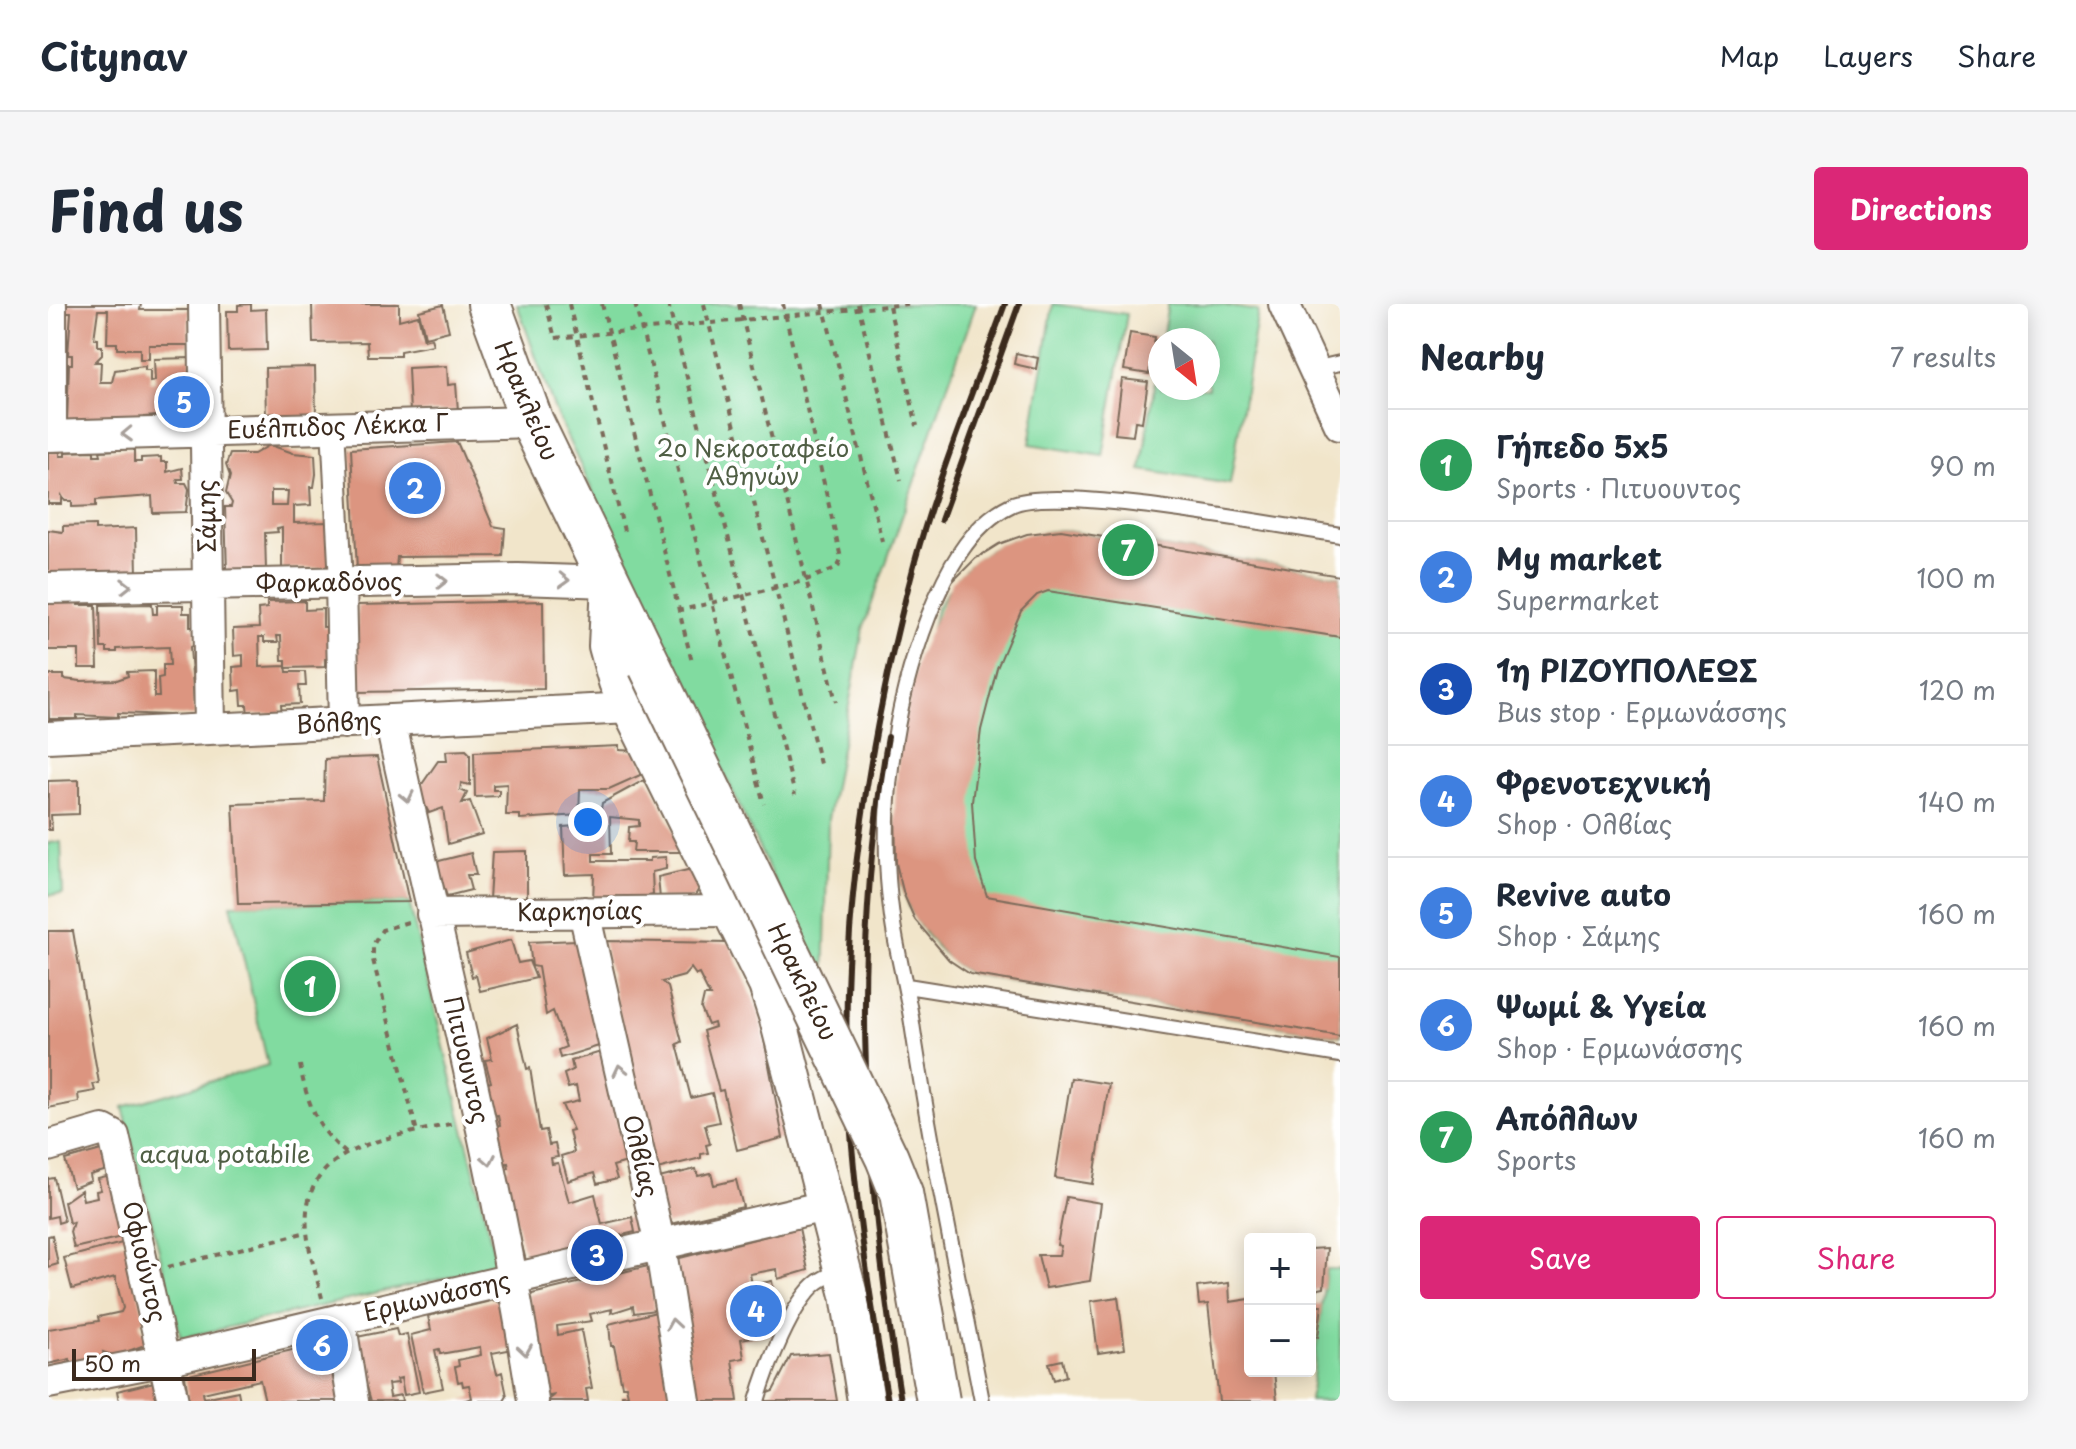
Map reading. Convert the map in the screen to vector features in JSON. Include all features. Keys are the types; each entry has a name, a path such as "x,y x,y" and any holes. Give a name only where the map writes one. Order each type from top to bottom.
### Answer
{"main road":[{"name":"Ηρακλείου","path":"489,304 532,422 887,1158 901,1193 938,1401"}],"street":[{"path":"49,436 51,304"},
{"name":"Σάμης","path":"204,304 210,729"},
{"path":"1284,304 1327,366 1340,425"},
{"name":"Ευέλπιδος Λέκκα Γ","path":"49,436 333,425 532,422"},
{"path":"333,425 344,723"},
{"name":"Φαρκαδόνος","path":"48,588 518,579 610,582"},
{"name":"Ηρακλείου","path":"610,582 607,646 617,682 767,985 778,1019 841,1270 866,1401"},
{"name":"Βόλβης","path":"48,737 631,708"},
{"name":"Πιτυουντος","path":"390,720 480,1116 513,1279 533,1401"},
{"name":"Καρκησίας","path":"432,914 729,911"},
{"name":"Ολβίας","path":"584,912 660,1245 685,1401"},
{"name":"Οφιούντος","path":"48,1146 103,1130 114,1136 147,1273 173,1401"},
{"name":"Ερμωνάσσης","path":"48,1383 166,1360 825,1206"},
{"path":"334,1321 353,1401"}],"lane":[{"path":"982,1401 931,1145 889,884 891,767 915,650 941,584 972,536 1010,505 1035,497 1081,499 1340,535"},
{"path":"907,986 1340,1055"},
{"path":"757,1401 768,1367 800,1305 816,1283 841,1270"}],"path":[{"path":"546,304 555,338 825,312 859,306 908,304"},
{"path":"569,304 626,541"},
{"path":"602,304 692,662"},
{"path":"635,304 764,804"},
{"path":"668,304 795,795"},
{"path":"704,304 820,764"},
{"path":"739,304 804,581 836,702"},
{"path":"677,611 804,581 832,571 841,558 783,304"},
{"path":"823,304 882,541"},
{"path":"889,305 917,426"},
{"path":"859,306 901,480"},
{"path":"417,1132 378,985 373,945 382,930 432,914"},
{"path":"300,1065 311,1109 334,1144 346,1153"},
{"path":"334,1321 307,1232 312,1192 324,1168 346,1153 480,1116"},
{"path":"147,1273 307,1232"}],"green space":[{"name":"2ο Νεκροταφείο Αθηνών","path":"517,304 976,304 863,629 828,819 824,987 555,411"},
{"path":"1053,304 1127,314 1103,456 1030,444"},
{"path":"1168,304 1214,304 1258,311 1230,484 1141,470 1152,400 1220,400 1220,328 1164,328"},
{"path":"1061,530 1340,576 1340,1036 970,974 940,951 919,925 905,897 898,868 896,836 903,770 936,610 960,575 987,552 1020,538"},
{"path":"61,842 63,894 48,895 48,843"},
{"name":"acqua potabile","path":"409,902 497,1266 181,1338 123,1107 268,1065 231,904"},
{"path":"1326,1269 1340,1269 1340,1401 1310,1401 1313,1377 1316,1377"}],"building":[{"path":"67,304 141,304 140,310 189,310 189,345 149,345 149,359 140,359 140,349 117,349 117,343 107,343 108,310 98,310 94,339 98,339 98,346 102,346 102,355 95,362 101,362 100,382 112,382 115,370 145,366 145,370 150,370 150,382 155,381 154,359 191,358 193,419 157,420 157,416 144,417 145,421 67,423 72,355 68,355 71,312 67,312"},
{"path":"251,304 251,310 266,309 267,350 228,351 227,311 238,311 238,305"},
{"path":"312,304 399,304 399,320 418,315 424,340 431,338 433,345 400,351 400,356 368,356 367,342 313,343"},
{"path":"443,305 449,331 425,337 419,311"},
{"path":"1130,333 1148,336 1148,374 1124,370"},
{"path":"1016,353 1038,358 1036,369 1014,364"},
{"path":"447,366 448,385 456,384 458,411 410,413 408,368"},
{"path":"315,367 316,417 266,419 265,368"},
{"path":"1122,379 1148,382 1142,422 1135,421 1133,436 1115,434"},
{"path":"457,442 493,526 505,528 503,556 397,557 396,568 357,570 351,449"},
{"path":"270,445 293,453 315,455 316,474 314,487 310,487 311,505 294,506 294,523 329,522 330,568 282,569 282,528 277,529 278,532 265,533 266,571 227,572 225,507 231,507 232,503 226,493 230,476 226,465 230,454 254,454","holes":["271,491 288,491 287,506 271,506"]},
{"path":"134,449 134,462 141,462 141,458 161,457 161,462 167,462 167,472 182,468 183,479 177,479 178,483 186,483 189,489 186,512 153,513 152,496 96,500 96,506 72,507 72,501 65,501 62,496 62,504 48,504 48,452 60,452 60,456 65,456 65,452 94,451 94,455 101,455 100,451"},
{"path":"95,525 95,530 136,528 137,576 48,578 48,530 63,532 63,526"},
{"path":"1061,530 1340,576 1340,637 1048,591 1037,595 1021,611 997,668 981,730 972,802 976,862 987,896 1340,957 1340,1036 970,974 949,960 915,920 904,895 896,863 895,805 899,744 918,657 952,582 975,559 999,544 1027,534"},
{"path":"48,601 78,601 78,605 96,605 98,668 79,668 79,650 48,650"},
{"path":"305,601 305,610 323,609 323,627 333,627 332,659 325,659 325,667 286,668 287,672 305,672 306,686 299,686 300,704 281,705 282,714 248,715 247,705 242,705 241,690 234,691 233,667 243,666 243,655 234,656 233,629 259,628 258,609 267,608 267,602","holes":["277,636 281,636 282,660 286,660 286,666 260,667 259,637 264,637 264,642 278,642"]},
{"path":"543,601 544,689 357,692 357,605"},
{"path":"152,604 153,614 157,614 157,605 183,605 183,613 190,613 190,627 195,627 195,646 190,647 195,716 118,713 118,717 77,715 77,719 49,719 48,675 64,675 64,679 81,681 117,680 128,676 127,672 154,671 154,697 159,697 158,678 163,677 163,665 170,665 169,647 117,649 117,652 107,652 107,648 101,648 100,605"},
{"path":"619,746 619,750 636,751 647,772 609,789 580,789 579,815 520,819 520,815 506,815 507,784 493,785 493,790 499,790 499,796 475,797 474,752"},
{"path":"466,750 470,754 470,785 461,783 460,790 467,793 462,803 470,801 482,834 448,844 443,808 429,813 426,807 422,809 418,790 438,761 447,761 446,751"},
{"path":"377,757 409,902 238,904 233,804 324,801 325,759"},
{"path":"648,778 684,852 633,852 634,842 628,842 629,827 639,826 639,820 610,817 611,854 593,854 593,861 650,861 650,858 666,857 666,869 652,872 653,895 649,896 649,900 593,903 594,874 565,875 563,827 592,825 592,816 600,816 602,803"},
{"path":"79,780 79,814 51,815 52,830 48,830 48,781"},
{"path":"527,851 527,899 489,899 492,852"},
{"path":"471,853 476,875 467,875 471,890 447,896 435,862"},
{"path":"692,869 700,887 693,899 660,899 658,877"},
{"path":"48,931 73,931 99,1083 93,1084 95,1091 78,1094 79,1102 48,1108"},
{"path":"511,940 518,963 529,961 536,978 480,991 476,975 472,977 466,953"},
{"path":"577,940 588,1001 602,1045 560,1058 558,1050 566,1047 553,1011 546,1015 538,967 532,966 529,942"},
{"path":"603,941 730,943 759,1013 783,1138 737,1150 723,1090 719,1091 703,1031 715,1027 714,1023 708,1025 701,1009 704,996 710,996 699,974 696,975 691,968 684,976 662,982 668,987 682,1042 677,1044 691,1098 712,1093 719,1122 705,1125 710,1144 706,1145 708,1153 701,1154 701,1158 653,1170"},
{"path":"517,1024 527,1069 530,1068 540,1131 546,1130 549,1145 555,1144 558,1157 551,1158 552,1164 558,1163 569,1202 595,1194 602,1224 632,1217 635,1232 585,1244 587,1249 527,1265 503,1169 509,1168 508,1163 502,1164 494,1126 500,1125 498,1115 492,1116 485,1084 491,1082 485,1060 492,1059 487,1038"},
{"path":"601,1052 627,1162 613,1166 617,1179 597,1184 594,1173 568,1181 561,1156 574,1152 569,1131 573,1130 562,1105 579,1101 576,1086 568,1088 564,1074 573,1070 571,1061"},
{"path":"1071,1078 1109,1084 1093,1184 1055,1178"},
{"path":"105,1149 111,1169 90,1175 91,1181 73,1188 65,1160"},
{"path":"696,1169 698,1176 711,1173 714,1185 736,1180 743,1207 666,1225 655,1179"},
{"path":"115,1175 126,1236 74,1248 70,1232 73,1222 69,1223 64,1202 81,1190 83,1200 97,1197 96,1191 101,1190 98,1179"},
{"path":"54,1178 64,1221 58,1223 57,1216 48,1218 48,1179"},
{"path":"1066,1197 1101,1203 1090,1281 1046,1288 1038,1255 1059,1255 1061,1246 1057,1245"},
{"path":"799,1228 808,1270 778,1279 777,1269 750,1274 752,1285 772,1281 780,1332 741,1339 744,1358 732,1360 738,1401 694,1401 676,1259"},
{"path":"52,1235 58,1264 48,1267 48,1236"},
{"path":"126,1242 145,1320 139,1322 142,1332 147,1331 150,1343 115,1356 103,1352 104,1360 71,1367 70,1359 48,1364 48,1329 99,1321 98,1317 121,1312 123,1308 115,1277 72,1289 64,1258"},
{"path":"1327,1248 1324,1288 1316,1290 1316,1249"},
{"path":"648,1266 655,1310 634,1313 633,1306 611,1313 612,1309 590,1314 592,1321 557,1326 558,1335 581,1330 592,1388 586,1389 588,1401 547,1401 555,1395 545,1397 528,1295"},
{"path":"1229,1283 1230,1302 1244,1300 1244,1377 1275,1377 1277,1401 1219,1401 1208,1304 1199,1305 1197,1287"},
{"path":"1118,1297 1125,1349 1098,1353 1091,1301"},
{"path":"495,1300 507,1307 513,1349 492,1353 497,1374 502,1372 507,1396 504,1401 463,1401 472,1398 469,1385 463,1386 462,1381 458,1382 455,1367 459,1366 458,1360 481,1355 480,1347 440,1354 439,1349 435,1350 443,1388 423,1392 411,1335 431,1330 428,1316"},
{"path":"1316,1305 1322,1305 1318,1337"},
{"path":"656,1312 672,1401 623,1401 622,1395 628,1395 626,1386 622,1386 614,1346 611,1346 609,1324"},
{"path":"396,1329 398,1336 407,1334 419,1392 404,1395 401,1378 397,1379 398,1383 388,1384 390,1397 401,1395 402,1401 371,1401 367,1387 362,1387 352,1338"},
{"path":"333,1340 342,1401 265,1401 260,1380 203,1393 204,1398 238,1391 240,1401 185,1401 188,1397 185,1376"},
{"path":"829,1353 837,1401 766,1401 765,1394 773,1391 791,1356"},
{"path":"1062,1360 1066,1376 1054,1380 1049,1363"},
{"path":"154,1382 162,1401 119,1401 117,1391"}],"railway":[{"path":"888,1401 862,1233 849,1107 847,1001 855,874 873,747 915,561 946,464 1005,304"},
{"path":"941,520 1019,304"},
{"path":"888,737 868,903 866,1069 878,1235 901,1401"}],"place":[{"name":"Revive auto","path":"184,402"},
{"name":"My market","path":"415,488"},
{"name":"Απόλλων","path":"1128,550"},
{"name":"Γήπεδο 5x5","path":"310,986"},
{"name":"1η ΡΙΖΟΥΠΟΛΕΩΣ","path":"597,1255"},
{"name":"Φρενοτεχνική","path":"756,1311"},
{"name":"Ψωμί & Υγεία","path":"322,1345"}]}
